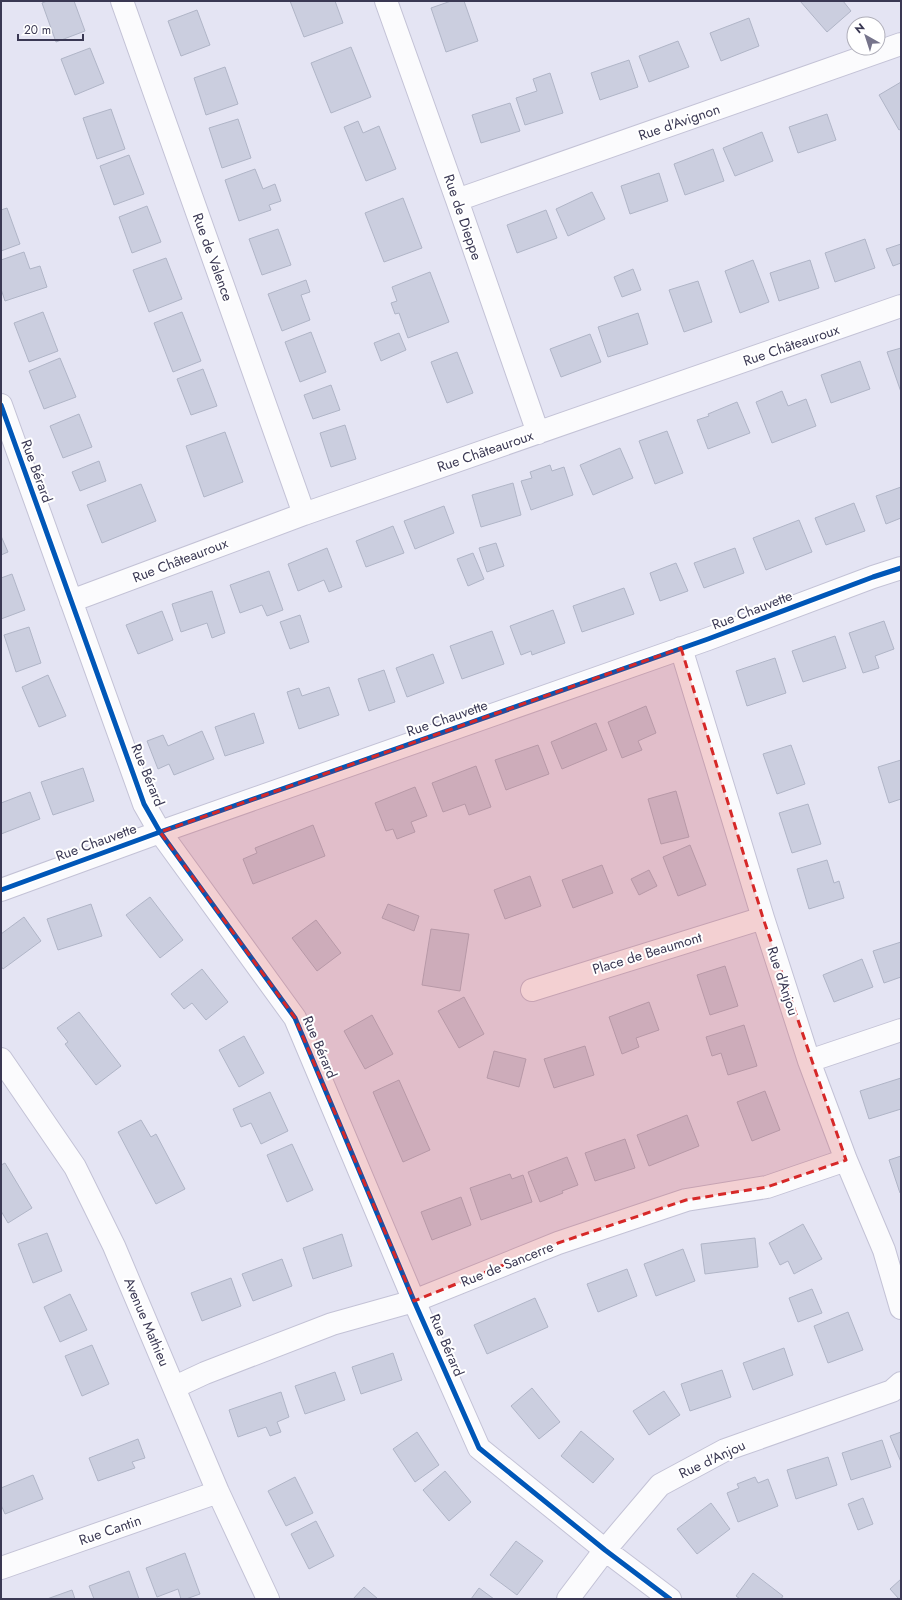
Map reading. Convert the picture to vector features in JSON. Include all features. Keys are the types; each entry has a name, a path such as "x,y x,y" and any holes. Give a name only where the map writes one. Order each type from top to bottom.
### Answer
{"street":[{"name":"Rue de Valence","path":"122,1 304,514"},
{"name":"Rue de Dieppe","path":"386,1 538,433"},
{"name":"Rue d'Avignon","path":"457,200 901,44"},
{"name":"Rue Châteauroux","path":"71,601 304,514 901,306"},
{"name":"Rue Bérard","path":"1,405 144,804 160,832 295,1018 414,1301 479,1448 605,1550 670,1599"},
{"name":"Rue Chauvette","path":"1,890 160,832 681,648 901,568"},
{"name":"Rue d'Anjou","path":"681,648 763,918 810,1061 846,1160 884,1250 901,1308"},
{"name":"Place de Beaumont","path":"532,990 763,918"},
{"path":"810,1061 901,1030"},
{"name":"Avenue Mathieu","path":"1,1059 75,1167 114,1246 175,1387 218,1492 268,1599"},
{"name":"Rue de Sancerre","path":"175,1387 205,1372 332,1324 414,1301 558,1243 686,1200 767,1187 846,1160"},
{"name":"Rue d'Anjou","path":"568,1599 605,1550 660,1485 725,1450 892,1392 901,1383"},
{"name":"Rue Cantin","path":"1,1568 218,1492"}],"highlighted area":[{"path":"681,648 763,918 846,1160 767,1187 686,1200 558,1243 414,1301 295,1018 160,832"}],"building":[{"path":"47,1 74,1 85,31 56,42 42,3"},
{"path":"290,1 335,1 343,23 304,37"},
{"path":"451,1 464,1 478,41 446,52 431,8"},
{"path":"800,1 843,1 851,11 827,32"},
{"path":"197,10 210,45 181,56 168,21"},
{"path":"749,18 759,46 721,61 710,33"},
{"path":"678,41 689,67 649,82 639,56"},
{"path":"351,47 371,97 331,113 311,63"},
{"path":"90,48 104,83 75,95 61,59"},
{"path":"629,60 638,87 600,100 591,73"},
{"path":"225,67 238,104 206,115 194,78"},
{"path":"550,73 563,113 525,125 516,98 537,91 533,79"},
{"path":"901,82 901,129 899,130 879,95"},
{"path":"510,103 520,131 481,143 472,115"},
{"path":"111,109 125,149 97,159 83,118"},
{"path":"827,114 836,140 798,153 789,127"},
{"path":"238,119 251,158 222,168 209,128"},
{"path":"358,121 363,133 379,126 396,169 366,181 344,127"},
{"path":"762,132 773,161 735,176 723,148"},
{"path":"713,149 724,181 685,195 674,164"},
{"path":"129,155 144,194 114,205 100,166"},
{"path":"255,169 263,189 275,184 281,201 269,205 271,210 239,221 225,180"},
{"path":"659,173 668,201 630,214 621,186"},
{"path":"592,192 605,219 568,236 556,209"},
{"path":"403,198 422,248 384,262 365,213"},
{"path":"147,206 161,242 132,253 119,217"},
{"path":"7,208 20,244 1,251 1,210"},
{"path":"546,210 557,238 517,253 507,225"},
{"path":"278,229 291,265 262,275 249,239"},
{"path":"865,239 875,268 835,282 825,253"},
{"path":"901,244 901,263 893,266 886,249"},
{"path":"24,252 30,269 40,266 47,287 5,301 1,289 1,260"},
{"path":"166,258 182,299 149,312 133,270"},
{"path":"753,260 769,302 740,313 725,271"},
{"path":"810,260 819,288 779,301 770,273"},
{"path":"633,269 641,290 622,297 614,277"},
{"path":"430,272 449,322 408,338 399,313 395,314 391,303 397,301 392,287"},
{"path":"306,280 310,292 301,295 310,320 282,331 268,294"},
{"path":"698,281 712,322 684,332 669,290"},
{"path":"43,312 58,351 29,362 14,323"},
{"path":"182,312 201,361 173,372 154,323"},
{"path":"638,313 648,344 608,357 598,327"},
{"path":"311,332 326,372 300,382 285,342"},
{"path":"399,333 406,350 381,361 374,343"},
{"path":"590,334 601,362 561,377 550,349"},
{"path":"901,348 901,392 887,352"},
{"path":"457,352 473,393 447,403 431,362"},
{"path":"60,358 76,397 44,409 29,371"},
{"path":"860,361 870,389 831,403 821,375"},
{"path":"203,369 217,406 191,415 177,379"},
{"path":"331,385 340,410 313,419 304,395"},
{"path":"782,391 788,406 806,399 816,426 772,443 756,402"},
{"path":"737,402 750,433 708,449 697,420 709,416 708,414"},
{"path":"79,414 92,447 63,458 50,426"},
{"path":"345,425 356,459 331,467 320,433"},
{"path":"667,431 683,473 655,484 639,441"},
{"path":"225,432 243,482 204,497 186,446"},
{"path":"620,448 633,478 593,495 580,465"},
{"path":"99,461 106,481 80,491 72,472"},
{"path":"550,465 552,471 564,467 573,495 531,510 521,481 532,478 530,472"},
{"path":"513,483 521,515 481,527 472,495"},
{"path":"141,484 156,521 102,543 87,505"},
{"path":"901,487 901,518 886,524 876,496"},
{"path":"854,503 865,531 826,545 815,518"},
{"path":"444,506 454,533 415,549 404,521"},
{"path":"799,520 812,552 766,570 753,538"},
{"path":"393,526 404,553 366,567 356,541"},
{"path":"1,536 8,552 1,555"},
{"path":"496,543 504,566 487,572 479,548"},
{"path":"327,548 342,587 329,592 324,580 298,591 288,564"},
{"path":"735,548 744,573 704,588 694,563"},
{"path":"473,553 484,579 468,586 457,559"},
{"path":"676,563 688,591 660,601 650,573"},
{"path":"269,571 283,610 267,616 262,605 240,613 230,585"},
{"path":"12,574 25,610 1,619 1,578"},
{"path":"624,588 634,614 582,632 573,606"},
{"path":"212,591 225,633 212,638 207,623 181,632 172,604"},
{"path":"553,610 565,643 532,655 531,651 521,655 510,626"},
{"path":"162,611 173,640 138,654 126,625"},
{"path":"300,615 309,642 290,649 280,622"},
{"path":"884,621 894,649 875,656 879,668 863,673 849,633"},
{"path":"29,627 41,663 16,672 4,635"},
{"path":"492,631 504,664 462,679 450,646"},
{"path":"835,636 846,668 803,682 792,651"},
{"path":"433,654 444,683 407,697 396,668"},
{"path":"775,658 786,693 747,706 736,671"},
{"path":"384,670 395,702 369,711 358,679"},
{"path":"48,675 66,716 39,727 22,687"},
{"path":"329,687 339,715 299,729 287,692 299,688 302,696"},
{"path":"646,706 656,733 638,741 642,750 622,758 608,722"},
{"path":"254,713 264,743 225,756 215,727"},
{"path":"596,723 607,750 562,769 551,742"},
{"path":"202,731 214,759 174,775 169,764 158,769 147,741 163,735 168,746"},
{"path":"538,745 549,774 506,790 495,760"},
{"path":"791,745 805,784 777,794 763,754"},
{"path":"901,760 901,799 889,803 878,767"},
{"path":"476,766 491,807 469,815 465,804 443,812 432,783"},
{"path":"83,768 94,801 53,815 41,782"},
{"path":"415,787 427,816 411,822 415,832 397,839 393,829 386,831 375,803"},
{"path":"676,791 689,837 661,844 648,799"},
{"path":"30,792 40,819 1,834 1,803"},
{"path":"808,804 821,844 792,853 779,813"},
{"path":"313,825 325,856 253,884 243,859 257,853 255,848"},
{"path":"690,845 706,885 678,896 663,857"},
{"path":"827,860 834,883 839,881 844,898 809,909 797,869"},
{"path":"602,865 613,893 573,908 562,880"},
{"path":"649,870 657,886 639,895 631,879"},
{"path":"530,876 541,906 505,919 494,890"},
{"path":"150,897 183,940 160,958 126,915"},
{"path":"91,904 102,936 58,950 47,919"},
{"path":"388,904 419,916 414,931 382,918"},
{"path":"24,917 41,941 3,969 1,966 1,934"},
{"path":"316,920 341,953 317,971 292,938"},
{"path":"431,929 469,934 460,991 422,985"},
{"path":"901,942 901,977 884,983 873,951"},
{"path":"862,959 873,987 834,1002 823,975"},
{"path":"725,966 738,1006 710,1015 697,975"},
{"path":"202,969 228,1002 206,1020 192,1003 184,1009 171,994"},
{"path":"464,997 484,1034 459,1048 438,1011"},
{"path":"649,1002 659,1030 636,1038 639,1047 622,1054 609,1017"},
{"path":"79,1012 121,1066 96,1085 65,1044 68,1042 57,1028"},
{"path":"372,1015 393,1054 365,1069 344,1031"},
{"path":"744,1025 757,1066 728,1075 721,1053 712,1056 706,1037"},
{"path":"244,1036 264,1073 239,1087 219,1050"},
{"path":"585,1046 594,1075 554,1088 544,1059"},
{"path":"494,1051 526,1059 519,1087 487,1078"},
{"path":"901,1078 901,1109 869,1119 860,1091"},
{"path":"399,1080 430,1150 403,1162 373,1092"},
{"path":"765,1091 780,1130 752,1141 737,1102"},
{"path":"270,1092 288,1131 261,1144 251,1123 241,1127 233,1109"},
{"path":"687,1115 699,1146 649,1166 637,1135"},
{"path":"141,1120 151,1137 156,1134 185,1189 156,1204 118,1132"},
{"path":"625,1139 635,1168 595,1181 585,1153"},
{"path":"292,1144 313,1190 287,1202 267,1155"},
{"path":"901,1156 901,1193 900,1193 889,1160"},
{"path":"567,1157 578,1185 540,1202 528,1172"},
{"path":"5,1163 32,1208 8,1223 1,1211 1,1165"},
{"path":"510,1174 512,1179 523,1175 532,1202 481,1220 470,1188"},
{"path":"461,1197 471,1225 432,1240 421,1212"},
{"path":"803,1224 822,1259 794,1274 788,1261 780,1265 769,1243"},
{"path":"47,1233 62,1271 33,1283 18,1244"},
{"path":"342,1234 352,1266 313,1279 303,1248"},
{"path":"755,1238 758,1267 705,1274 701,1244"},
{"path":"683,1249 695,1281 656,1296 644,1264"},
{"path":"282,1259 292,1286 253,1301 242,1274"},
{"path":"627,1269 637,1296 598,1312 587,1284"},
{"path":"231,1278 241,1306 202,1321 191,1293"},
{"path":"812,1289 822,1313 798,1322 789,1298"},
{"path":"70,1294 87,1330 60,1342 44,1307"},
{"path":"535,1298 548,1327 487,1354 474,1325"},
{"path":"848,1312 863,1350 828,1363 814,1326"},
{"path":"92,1345 109,1384 82,1396 65,1356"},
{"path":"784,1348 793,1375 753,1390 743,1363"},
{"path":"393,1353 402,1380 361,1394 352,1367"},
{"path":"722,1370 731,1397 690,1411 681,1384"},
{"path":"335,1372 345,1400 305,1414 295,1386"},
{"path":"532,1388 560,1422 539,1439 511,1406"},
{"path":"664,1391 680,1415 649,1435 633,1411"},
{"path":"281,1392 289,1417 277,1422 281,1432 270,1436 266,1427 238,1437 229,1410"},
{"path":"581,1431 614,1459 593,1483 561,1456"},
{"path":"417,1432 439,1465 415,1482 393,1449"},
{"path":"901,1432 901,1462 890,1436"},
{"path":"138,1439 145,1458 132,1462 135,1468 98,1481 89,1458"},
{"path":"882,1440 891,1467 851,1480 842,1453"},
{"path":"828,1457 837,1485 796,1499 787,1470"},
{"path":"445,1471 471,1502 449,1521 423,1490"},
{"path":"33,1475 43,1499 5,1514 1,1505 1,1488"},
{"path":"295,1477 313,1513 286,1526 268,1491"},
{"path":"755,1477 758,1483 768,1479 778,1506 738,1522 727,1493 739,1488 737,1484"},
{"path":"863,1498 873,1524 858,1530 848,1504"},
{"path":"711,1503 730,1529 697,1554 677,1529"},
{"path":"316,1521 334,1556 309,1569 291,1534"},
{"path":"516,1541 543,1561 517,1595 490,1575"},
{"path":"185,1553 200,1594 186,1599 181,1599 178,1589 157,1597 146,1568"},
{"path":"129,1571 139,1599 94,1599 89,1586"},
{"path":"753,1573 783,1596 781,1599 740,1599 736,1596"},
{"path":"901,1579 901,1599 899,1599 890,1589"},
{"path":"364,1587 378,1599 353,1599"},
{"path":"479,1588 494,1599 471,1599"},
{"path":"72,1590 75,1599 47,1599"}],"cycle path":[{"path":"1,405 144,804 160,832 295,1018 414,1301 479,1448 605,1550 670,1599"},
{"path":"1,890 160,832 708,639 873,577 901,568"}]}
